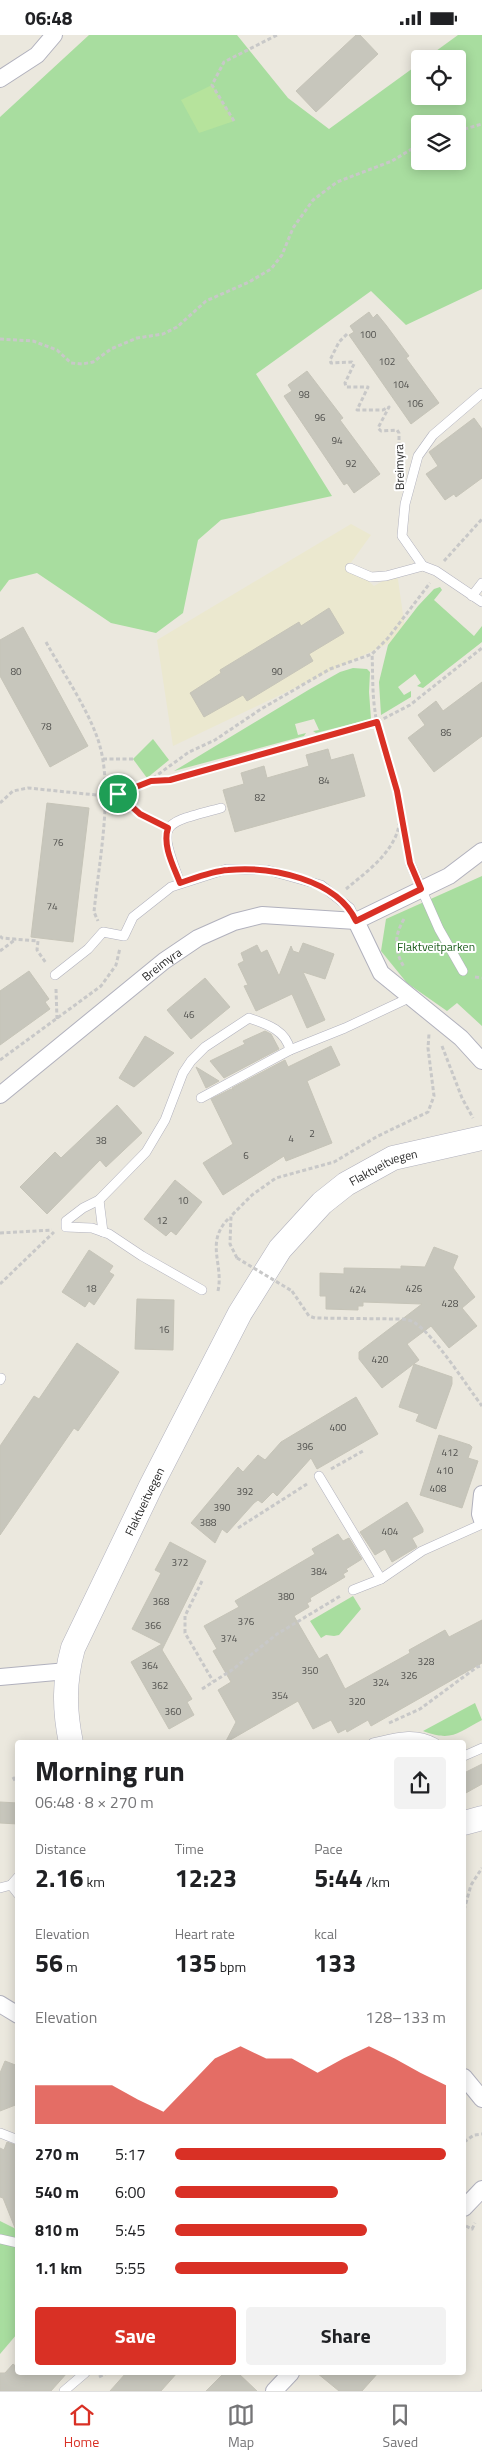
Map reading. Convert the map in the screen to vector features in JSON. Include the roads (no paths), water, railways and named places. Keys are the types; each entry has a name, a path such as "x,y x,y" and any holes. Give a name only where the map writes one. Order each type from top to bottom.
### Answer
{"main road":[{"name":"Flaktveitvegen","path":"71,1740 65,1697 67,1671 74,1648 152,1486 240,1313 280,1249 322,1203 346,1184 393,1158 480,1132"},
{"path":"466,1822 482,1818"}],"street":[{"path":"0,79 37,55 54,35"},
{"name":"Breimyra","path":"0,1095 164,961 198,938 234,922 262,915 356,921 424,897 482,851"},
{"path":"356,921 382,973 462,1038 482,1061"},
{"path":"482,1494 480,1514 482,1520"},
{"path":"0,1677 67,1671"},
{"path":"466,2079 482,2099"},
{"path":"466,2207 482,2189"},
{"path":"274,2391 287,2375"}],"lane":[{"name":"Breimyra","path":"423,566 402,536 405,504 418,455 433,435 482,393"},
{"path":"350,568 371,577 386,576 423,566 436,571 482,602"},
{"path":"472,596 482,583"},
{"path":"180,883 167,847 165,837 168,828 179,819 221,808"},
{"path":"410,863 439,929 463,971"},
{"path":"55,975 88,949 103,932 124,936 133,917 171,887 227,869 267,870 321,885 350,908 356,921"},
{"path":"201,1098 290,1050 416,1001"},
{"path":"202,1290 103,1232 92,1228 66,1227 66,1221 83,1208 99,1200 146,1152 165,1119 184,1073 191,1061 206,1047 249,1018 272,1027 288,1041 290,1050"},
{"path":"99,1200 103,1232"},
{"path":"319,1476 381,1579"},
{"path":"353,1589 381,1579 422,1551 482,1524"},
{"path":"388,1740 410,1735 430,1740"},
{"path":"466,1754 482,1748"},
{"path":"0,1889 11,1885 15,1880"},
{"path":"11,1885 15,1890"},
{"path":"0,2133 15,2139"},
{"path":"0,2239 15,2242"},
{"path":"64,2391 83,2375"}],"park label":[{"name":"Flaktveitparken","path":"436,946"}]}
